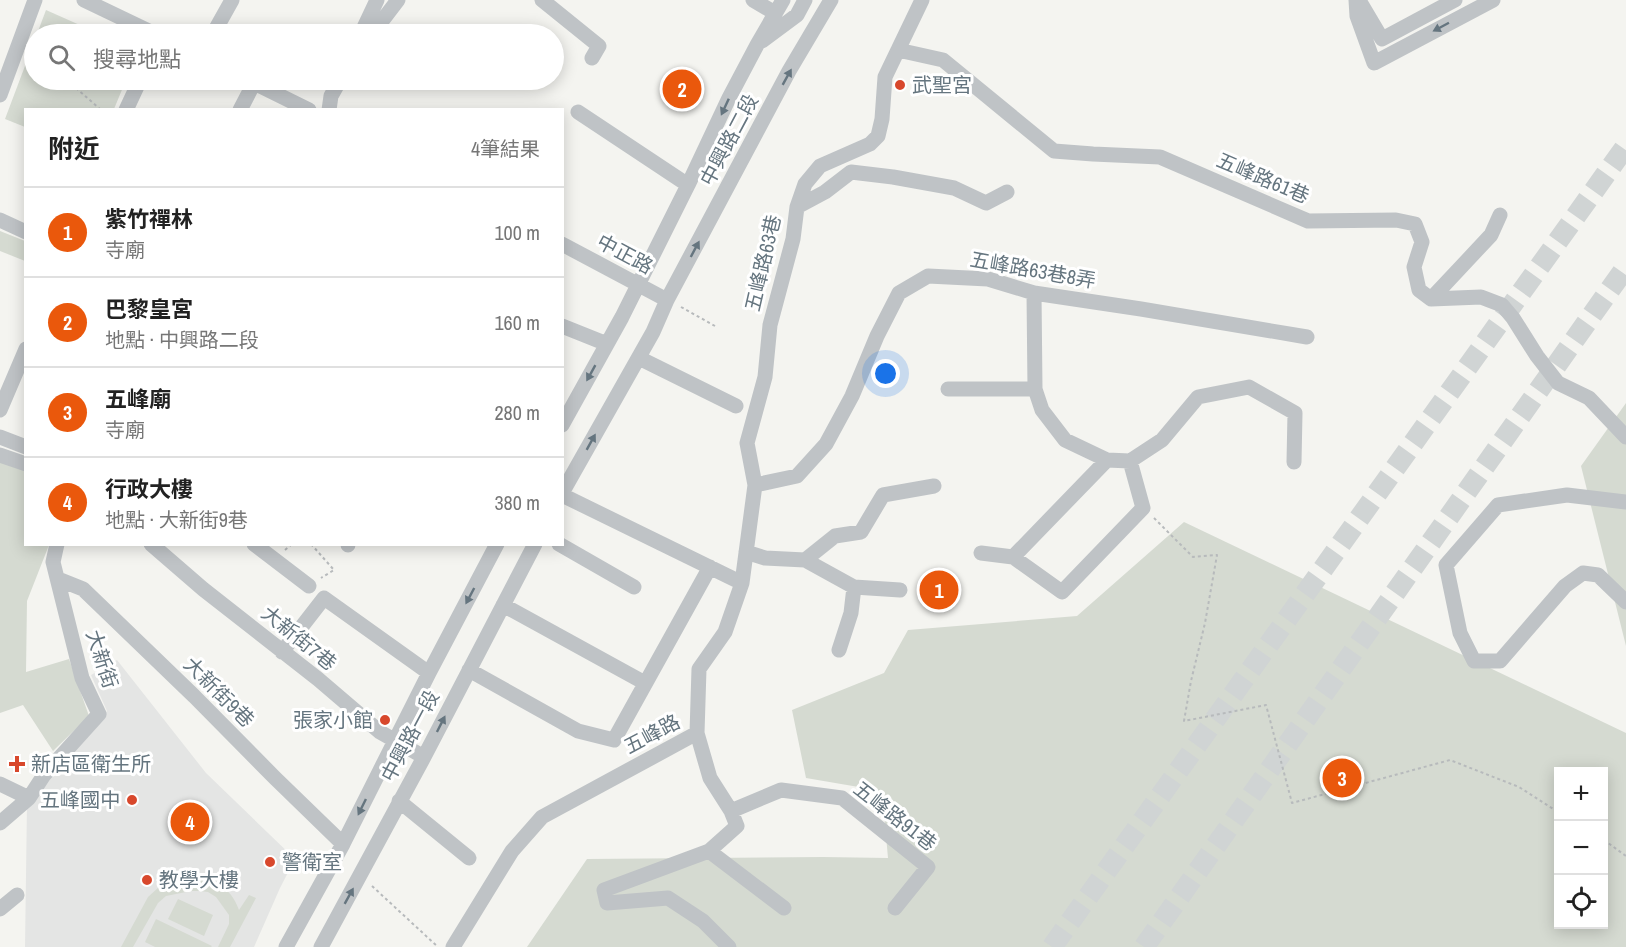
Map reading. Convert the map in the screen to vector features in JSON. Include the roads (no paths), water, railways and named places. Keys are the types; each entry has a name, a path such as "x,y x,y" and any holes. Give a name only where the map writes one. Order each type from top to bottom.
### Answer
{"street":[{"path":"26,24 35,0"},
{"path":"84,0 134,24"},
{"path":"219,24 232,0"},
{"path":"366,24 377,0"},
{"path":"380,24 398,0"},
{"path":"542,0 599,46 592,58"},
{"path":"753,0 779,7"},
{"path":"757,45 797,15 805,0"},
{"name":"中興路二段","path":"667,300 789,71 831,0"},
{"name":"五峰路63巷","path":"742,583 755,485 747,443 765,377 770,325 793,239 796,207 805,184 820,166 870,144 878,136 882,119 885,77 922,0"},
{"path":"1357,0 1382,39 1455,0"},
{"path":"1357,0 1357,16 1374,63 1493,0"},
{"name":"中興路二段","path":"638,285 729,98 779,7"},
{"path":"0,95 24,30"},
{"name":"五峰路61巷","path":"898,50 943,60 1054,151 1160,157 1308,221 1396,219 1415,224 1422,242 1414,267 1419,290 1431,300"},
{"path":"127,108 135,90"},
{"path":"241,108 248,90"},
{"path":"269,90 305,108"},
{"path":"328,108 334,90"},
{"path":"578,112 688,185"},
{"path":"796,207 825,192 851,172 954,188 986,203 1007,192"},
{"path":"1431,300 1491,235 1500,215"},
{"path":"0,220 24,231"},
{"name":"中正路","path":"564,245 667,300"},
{"name":"五峰路63巷8弄","path":"755,485 797,476 825,444 852,396 877,336 899,293 928,276 988,279 1034,293 1307,337"},
{"path":"564,420 638,285"},
{"path":"1034,293 1035,389 1042,410 1065,440 1107,460 1130,461 1162,440 1198,397 1249,387 1295,413 1294,462"},
{"path":"1431,300 1481,297 1502,305 1514,318 1537,356 1558,383 1589,398 1626,437"},
{"path":"564,490 639,358 667,300"},
{"path":"564,327 607,344"},
{"path":"0,411 24,355"},
{"path":"639,358 736,406"},
{"path":"948,389 1035,389"},
{"path":"0,437 24,446"},
{"path":"0,455 24,463"},
{"path":"1013,557 1107,460"},
{"path":"981,553 1013,557 1062,592 1143,508 1130,461"},
{"path":"805,560 835,536 861,532 884,495 934,486"},
{"path":"564,495 742,583"},
{"path":"1626,502 1567,495 1498,505 1446,566 1460,633 1473,661 1500,661 1565,586 1583,573 1598,575 1626,602"},
{"name":"大新街","path":"29,798 44,775 99,714 82,678 53,562 57,546"},
{"name":"大新街7巷","path":"154,546 380,732 424,758"},
{"path":"257,546 309,586"},
{"name":"中興路一段","path":"286,947 343,844 496,546"},
{"name":"中興路一段","path":"321,947 424,758 534,546"},
{"path":"562,546 634,587"},
{"path":"746,552 765,558 805,560 854,587 900,590"},
{"path":"469,670 578,731 614,740 710,567"},
{"name":"大新街9巷","path":"58,579 83,589 343,844"},
{"name":"五峰路","path":"453,947 512,851 542,817 698,733 699,669 725,632 742,583"},
{"path":"839,651 851,613 854,587"},
{"path":"282,652 324,598 429,673"},
{"path":"503,605 645,683"},
{"path":"698,733 710,778 731,811 737,826 709,851 604,890 607,903 668,898 703,921 729,947"},
{"path":"0,784 29,798 0,823"},
{"name":"五峰路91巷","path":"731,811 781,790 842,798 928,867 895,908"},
{"path":"399,801 469,858"},
{"path":"709,851 784,908"},
{"path":"0,909 17,894"}],"tunnel":[{"path":"1052,947 1626,146"},
{"path":"1144,947 1626,267"}],"place":[{"name":"武聖宮","path":"900,85"},
{"name":"巴黎皇宮","path":"682,89"},
{"name":"紫竹禪林","path":"939,590"},
{"name":"張家小館","path":"385,720"},
{"name":"新店區衛生所","path":"17,764"},
{"name":"五峰廟","path":"1342,778"},
{"name":"五峰國中","path":"132,800"},
{"name":"行政大樓","path":"190,822"},
{"name":"警衛室","path":"270,862"},
{"name":"教學大樓","path":"147,880"}]}
